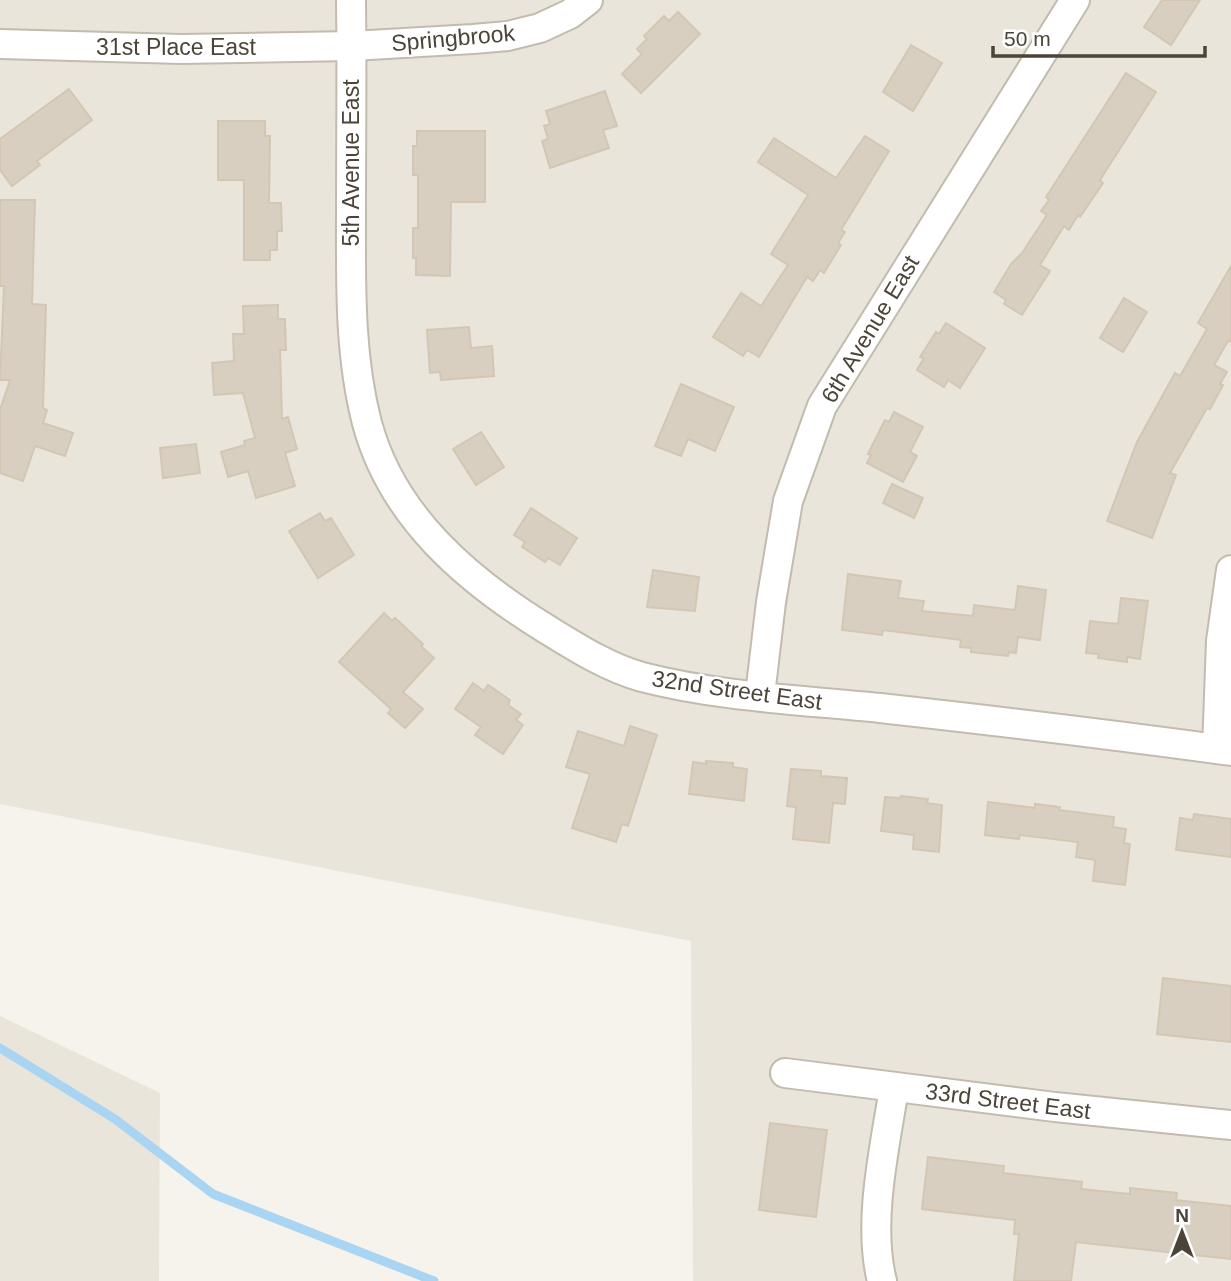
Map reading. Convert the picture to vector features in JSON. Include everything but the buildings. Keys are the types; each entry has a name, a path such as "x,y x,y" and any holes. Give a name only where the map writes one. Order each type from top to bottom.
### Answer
{"street":[{"name":"5th Avenue East","path":"351,0 353,327"},
{"name":"Springbrook","path":"352,46 508,36 540,28 570,14 588,0"},
{"name":"6th Avenue East","path":"760,695 771,602 788,501 822,406 1075,0"},
{"name":"31st Place East","path":"0,44 181,49 352,46"},
{"name":"32nd Street East","path":"353,327 360,393 368,427 396,490 437,545 462,569 516,611 563,640 640,677 706,690 959,717 1224,750"},
{"path":"1224,750 1221,641 1231,570"},
{"name":"33rd Street East","path":"785,1073 894,1088 1231,1125"},
{"path":"881,1281 877,1262 878,1197 894,1088"}],"shaded area":[{"path":"0,0 1231,0 1231,1281 693,1281 691,941 0,804"},
{"path":"0,1016 160,1093 159,1281 0,1281"}],"waterway":[{"path":"0,1048 115,1119 213,1194 434,1281"}]}
